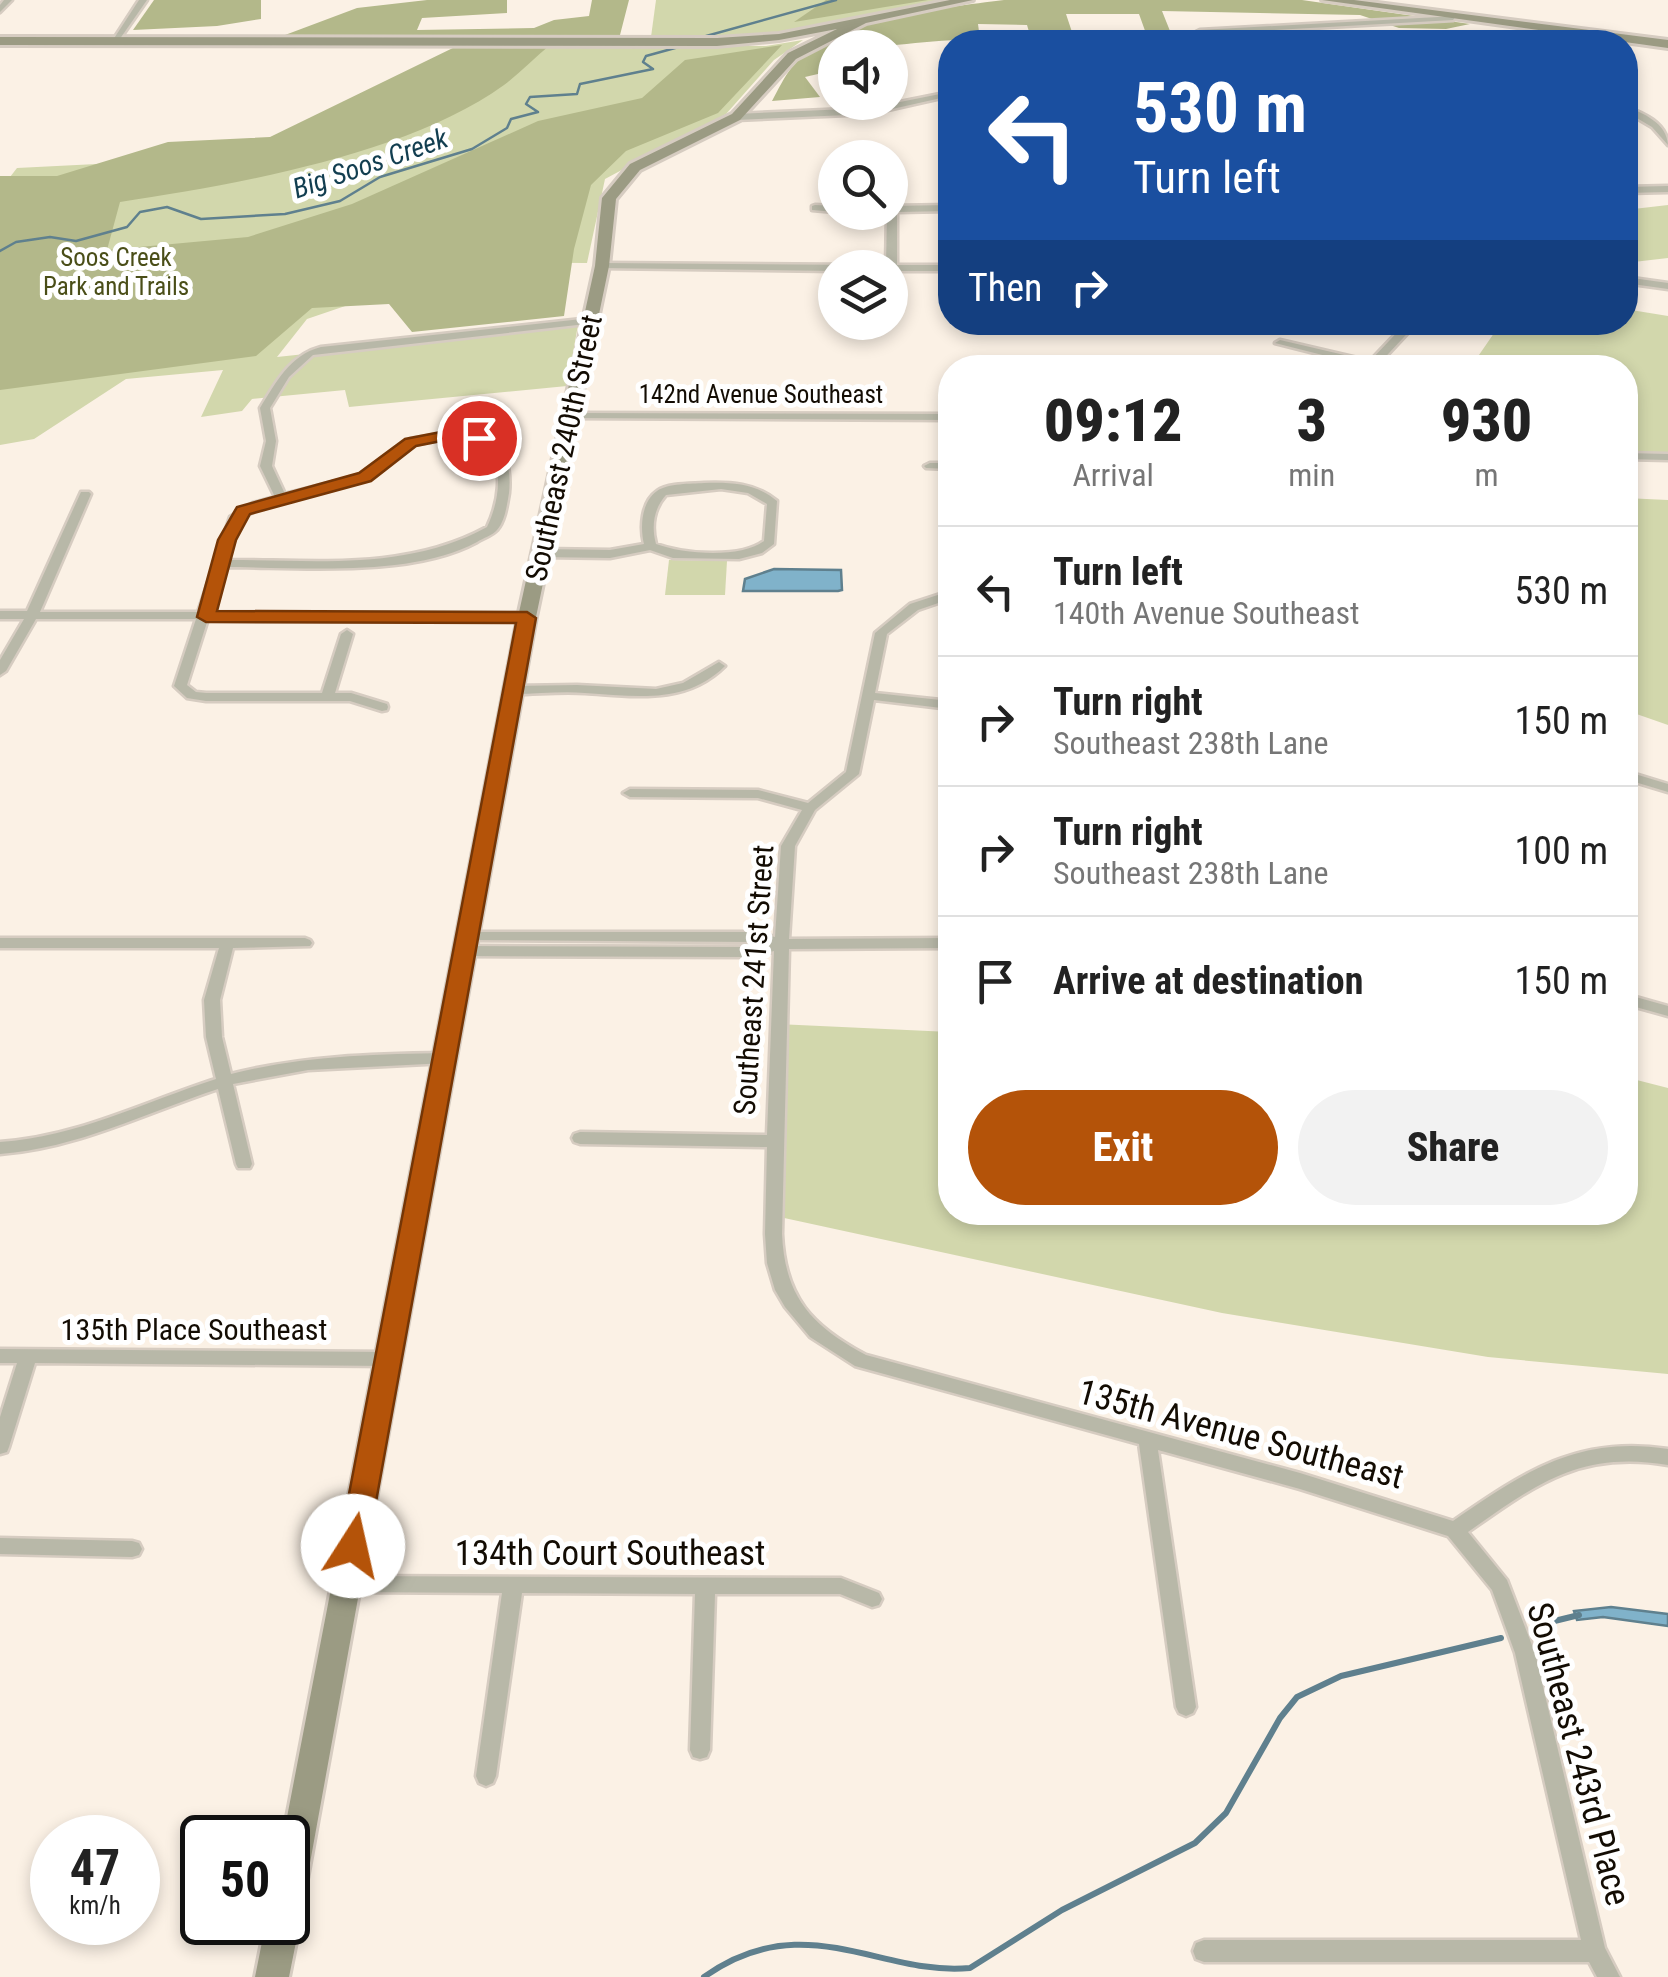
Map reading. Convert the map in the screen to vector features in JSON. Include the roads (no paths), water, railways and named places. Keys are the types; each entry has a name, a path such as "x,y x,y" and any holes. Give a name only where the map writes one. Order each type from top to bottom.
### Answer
{"main road":[{"path":"0,41 718,42 780,37 966,0"},
{"path":"1328,0 1552,30"},
{"name":"Southeast 240th Street","path":"303,1815 527,618 602,266 609,198 623,176 736,117 792,56 866,18"},
{"path":"1638,40 1668,44"},
{"path":"272,1977 278,1945"}],"street":[{"path":"0,10 8,0"},
{"path":"114,41 143,0"},
{"path":"1236,30 1453,18"},
{"path":"736,117 870,111 938,97"},
{"path":"1638,116 1654,125 1668,142"},
{"path":"1638,190 1668,189"},
{"path":"908,209 938,208"},
{"path":"602,266 818,268"},
{"path":"908,268 938,268"},
{"path":"1638,282 1668,286"},
{"path":"282,499 266,466 271,441 265,408 270,395 309,353 331,347 591,321"},
{"path":"1382,355 1401,335"},
{"path":"1280,344 1326,355"},
{"name":"142nd Avenue Southeast","path":"572,416 938,418"},
{"path":"222,562 393,559 472,541 492,529 505,489 500,452 479,438 451,434 410,442 365,477 256,505 236,518 222,562 206,617 181,680 184,691 206,697 351,697 382,706"},
{"path":"1638,456 1668,457"},
{"path":"930,466 938,466"},
{"path":"542,554 610,554 651,546 673,554 758,551 770,542 774,503 763,493 713,489 662,492 652,503 647,538 651,546"},
{"path":"0,670 32,615 85,494"},
{"name":"Southeast 241st Street","path":"797,1314 782,1287 775,1256 775,1142 788,846 810,808 852,774 881,633 914,607 938,600"},
{"path":"0,614 527,618"},
{"path":"327,697 347,634"},
{"path":"515,690 659,696 691,687 719,666"},
{"path":"868,696 938,704"},
{"path":"1638,779 1668,788"},
{"path":"630,792 758,794 810,808"},
{"path":"468,944 750,952 783,944 938,943"},
{"path":"0,944 305,944"},
{"path":"228,944 212,1000 214,1037 244,1164"},
{"path":"1638,1003 1668,1011"},
{"path":"0,1148 46,1142 225,1081 310,1063 446,1058"},
{"path":"580,1138 775,1142"},
{"name":"135th Avenue Southeast","path":"797,1314 820,1339 861,1361 1318,1486 1455,1530"},
{"name":"135th Place Southeast","path":"0,1356 388,1359"},
{"path":"0,1446 28,1356"},
{"path":"1148,1442 1186,1707"},
{"path":"1455,1530 1521,1484 1562,1463 1609,1454 1668,1457"},
{"name":"Southeast 243rd Place","path":"1455,1530 1500,1586 1525,1654 1595,1951 1610,1977"},
{"path":"0,1546 132,1549"},
{"name":"134th Court Southeast","path":"346,1584 841,1586 872,1598"},
{"path":"486,1776 513,1585"},
{"path":"700,1750 705,1585"},
{"path":"1204,1951 1595,1951"}],"water":[{"path":"774,569 841,570 842,590 838,591 743,591 745,579"},
{"path":"1611,1607 1668,1614 1668,1626 1603,1617 1577,1620 1574,1611"}],"waterway":[{"name":"Big Soos Creek","path":"699,38 836,0"},
{"name":"Big Soos Creek","path":"0,251 16,242 50,237 76,241 127,227 140,212 167,207 201,219 285,214 340,201 380,177 472,149 507,128 511,119 538,112 526,104 530,97 577,94 580,84 653,69 643,62 646,56 686,45"},
{"path":"1534,1626 1579,1615"},
{"path":"704,1977 741,1956 775,1946 809,1945 937,1968 970,1968 1062,1910 1195,1843 1226,1813 1280,1718 1297,1697 1341,1676 1501,1638"}],"park label":[{"name":"Soos Creek Park and Trails","path":"116,272"}]}
